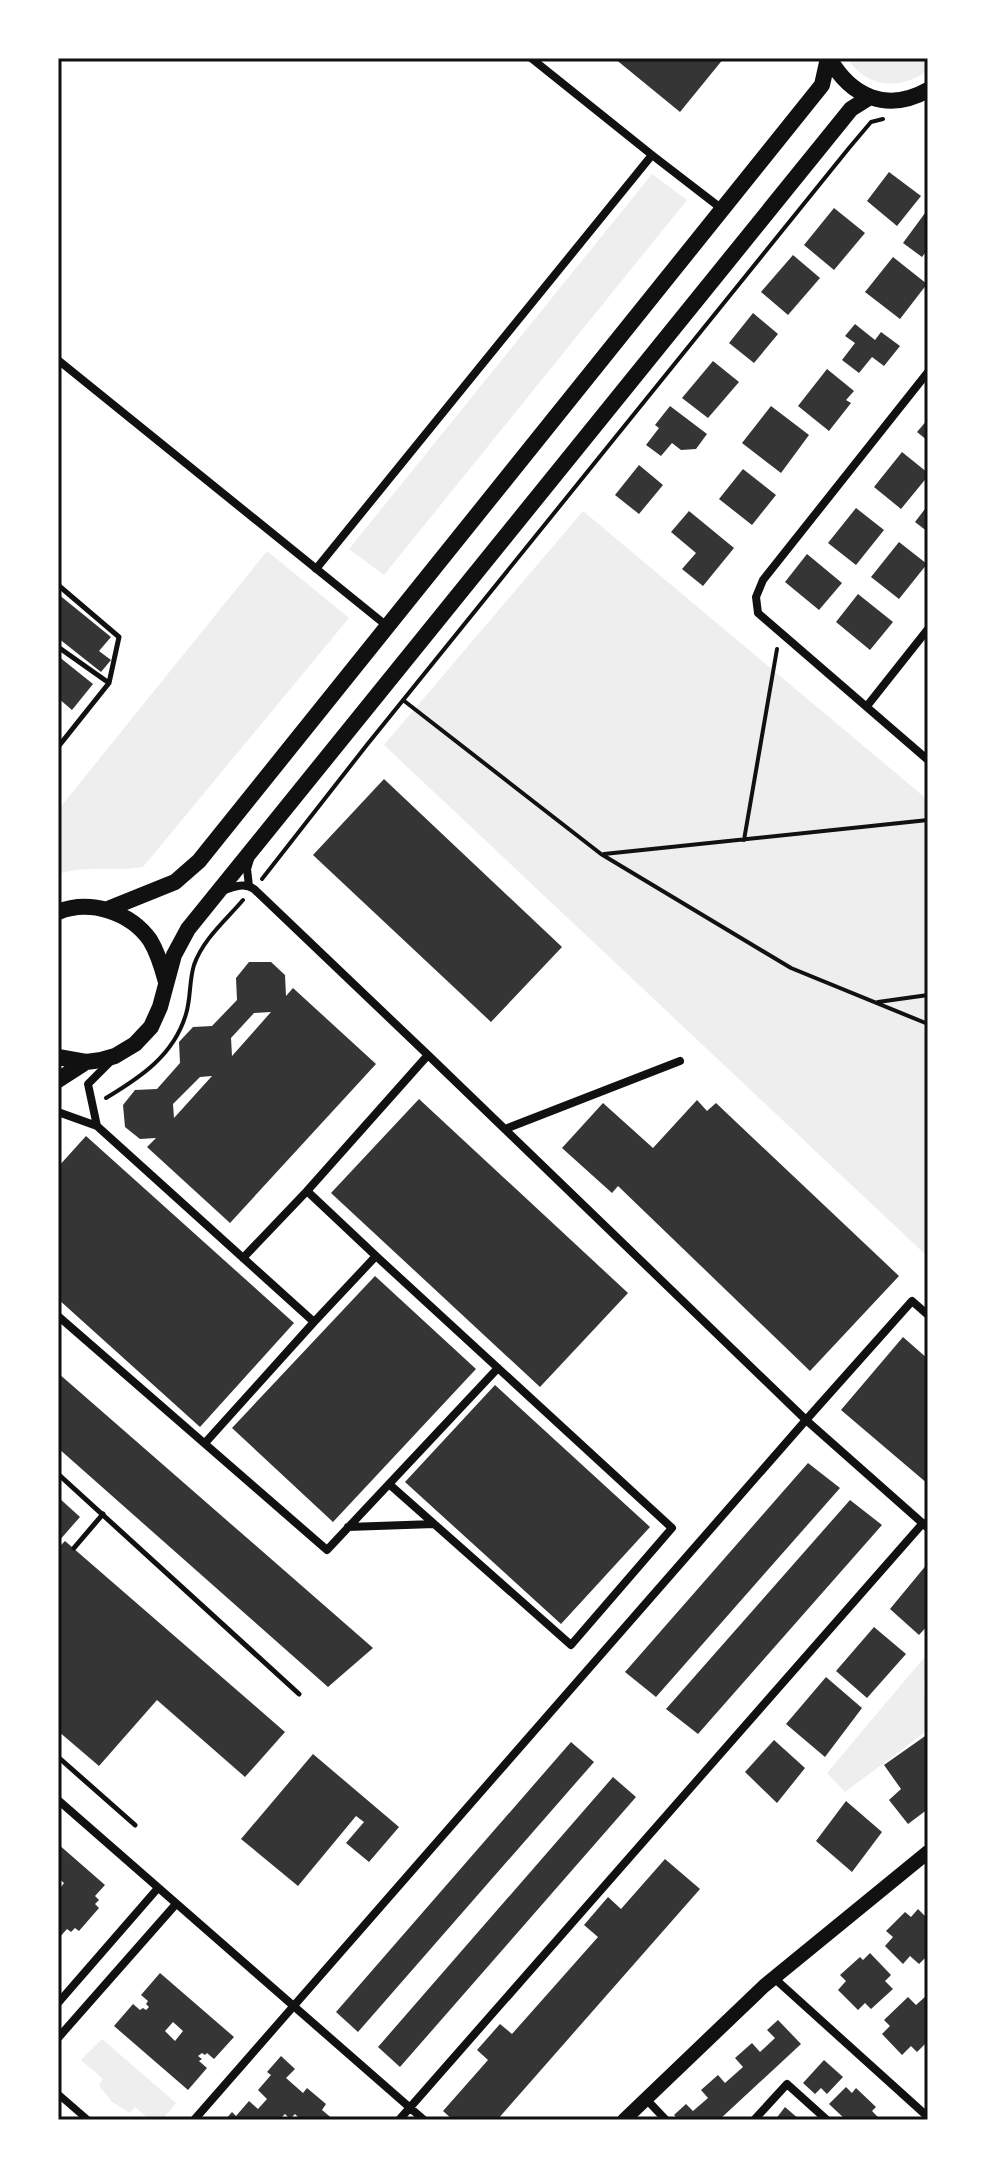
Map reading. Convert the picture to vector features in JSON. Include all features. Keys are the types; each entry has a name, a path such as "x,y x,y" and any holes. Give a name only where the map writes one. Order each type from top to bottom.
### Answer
{"main road":[{"path":"829,58 838,74 852,88 870,97 902,100 928,90"},
{"path":"108,909 175,882 199,861 822,85 829,58"},
{"path":"58,1080 86,1062 115,1056 135,1044 151,1027 160,1007 174,955 188,929 841,121 851,109 870,97"},
{"path":"60,910 86,906 108,909 131,920 149,939 160,960 166,984"},
{"path":"58,1057 86,1062"}],"street":[{"path":"531,58 722,209"},
{"path":"316,569 652,155"},
{"path":"58,360 387,626"},
{"path":"928,372 763,580 756,597 758,613 928,760"},
{"path":"867,706 928,629"},
{"path":"255,845 247,869 251,888 806,1420 926,1526 399,2120"},
{"path":"217,893 235,886 251,888"},
{"path":"243,1258 428,1055"},
{"path":"97,1126 88,1084 115,1056"},
{"path":"505,1129 680,1061"},
{"path":"58,1112 97,1126 314,1322"},
{"path":"307,1191 672,1528 571,1645 389,1484"},
{"path":"205,1443 376,1256"},
{"path":"194,2120 912,1301 928,1315"},
{"path":"58,1316 327,1550 498,1368"},
{"path":"348,1527 434,1524"},
{"path":"58,1800 424,2120"},
{"path":"624,2120 774,1978 928,1852"},
{"path":"58,2003 158,1888"},
{"path":"58,2038 176,1904"},
{"path":"774,1978 928,2117"},
{"path":"754,2120 787,2084 827,2120"},
{"path":"58,2094 88,2120"},
{"path":"646,2099 666,2120"}],"lane":[{"path":"58,585 119,637 109,683 58,747"},
{"path":"58,647 109,683"},
{"path":"58,1474 299,1694"},
{"path":"74,1548 103,1514"},
{"path":"58,1757 135,1825"}],"path":[{"path":"93,1105 134,1081 160,1059 177,1037 187,1012 194,963 206,941 857,137 871,122 889,119"},
{"path":"744,840 780,631"},
{"path":"403,700 601,854 791,968 928,1024"},
{"path":"601,854 928,820"},
{"path":"876,1002 928,995"}],"shaded area":[{"path":"847,58 928,58 928,70 907,81 884,83 864,75"},
{"path":"652,174 687,200 384,575 349,549"},
{"path":"583,511 928,800 928,1257 384,745"},
{"path":"267,551 349,618 143,867 58,874 58,810"},
{"path":"928,1653 928,1677 924,1682 928,1730 845,1792 827,1773"},
{"path":"102,2039 176,2103 164,2120 150,2120 135,2107 130,2113 112,2102 99,2085 103,2079 81,2060"}],"building":[{"path":"614,58 724,58 680,112"},
{"path":"889,172 921,196 897,226 867,201"},
{"path":"834,208 865,233 834,270 804,245"},
{"path":"928,209 928,249 922,257 903,243"},
{"path":"793,255 820,278 788,315 761,292"},
{"path":"893,257 927,284 900,319 865,292"},
{"path":"753,313 778,334 754,363 729,343"},
{"path":"855,324 875,340 881,332 900,346 884,366 872,357 859,373 842,360 855,343 845,336"},
{"path":"713,361 739,382 708,418 682,398"},
{"path":"827,369 854,391 846,400 851,403 829,431 798,406"},
{"path":"670,406 707,434 696,449 681,450 672,443 661,456 646,445 659,428 655,425"},
{"path":"771,406 809,435 781,473 742,443"},
{"path":"928,419 928,441 917,432"},
{"path":"902,452 928,476 901,509 874,487"},
{"path":"639,465 663,485 639,514 615,495"},
{"path":"743,469 776,495 752,525 719,499"},
{"path":"928,505 928,532 915,522"},
{"path":"856,508 884,530 856,565 828,543"},
{"path":"689,511 734,548 703,586 682,569 696,553 671,532"},
{"path":"899,542 927,564 899,599 871,577"},
{"path":"807,554 842,583 819,610 785,582"},
{"path":"58,594 111,637 99,651 111,660 101,672 58,638"},
{"path":"858,594 893,622 870,650 836,622"},
{"path":"58,656 93,684 72,710 58,698"},
{"path":"384,779 562,947 491,1022 313,855"},
{"path":"249,962 271,962 285,975 286,996 293,988 376,1064 230,1223 147,1147 156,1138 140,1139 125,1127 123,1105 135,1090 157,1089 180,1063 179,1042 193,1027 212,1026 237,1000 236,978","holes":["271,1012 232,1056 231,1038 254,1013","212,1076 174,1118 173,1104 200,1077"]},
{"path":"419,1099 628,1293 540,1387 331,1193"},
{"path":"697,1100 707,1111 716,1103 899,1276 810,1371 618,1186 612,1193 562,1148 603,1103 653,1148"},
{"path":"86,1136 294,1323 200,1427 58,1299 58,1167"},
{"path":"375,1276 476,1369 333,1522 232,1428"},
{"path":"903,1337 928,1359 928,1484 841,1410"},
{"path":"58,1373 373,1648 328,1687 58,1448"},
{"path":"495,1385 650,1527 561,1624 405,1482"},
{"path":"808,1463 840,1488 656,1697 625,1672"},
{"path":"58,1497 80,1517 58,1542"},
{"path":"850,1500 882,1525 698,1734 666,1709"},
{"path":"65,1541 285,1732 245,1777 157,1700 99,1766 58,1731 58,1548"},
{"path":"928,1563 928,1625 919,1635 890,1609"},
{"path":"874,1627 906,1654 867,1698 836,1671"},
{"path":"826,1677 862,1708 825,1757 786,1724"},
{"path":"928,1734 928,1809 908,1824 889,1800 901,1789 884,1765"},
{"path":"774,1740 805,1768 777,1803 745,1772"},
{"path":"571,1742 594,1762 358,2032 336,2012"},
{"path":"313,1754 399,1827 369,1862 346,1843 364,1822 356,1816 298,1886 241,1839"},
{"path":"613,1777 636,1797 400,2067 378,2047"},
{"path":"846,1801 882,1832 852,1872 816,1841"},
{"path":"58,1844 105,1885 95,1896 99,1900 95,1904 99,1908 79,1931 67,1929 58,1939 58,1891 64,1883 58,1878"},
{"path":"665,1859 700,1889 497,2120 453,2120 443,2111 488,2060 477,2050 500,2024 512,2034 598,1937 584,1925 608,1897 621,1909"},
{"path":"918,1909 928,1919 928,1955 919,1964 910,1956 903,1964 885,1946 893,1937 886,1931 905,1912 911,1917"},
{"path":"870,1953 891,1975 885,1981 893,1989 871,2009 865,2003 858,2010 838,1990 846,1981 840,1975 860,1957 863,1960"},
{"path":"160,1973 234,2037 214,2059 207,2053 198,2056 207,2068 188,2090 114,2026 133,2004 140,2010 149,2007 146,2004 148,2001 141,1995","holes":["173,2022 183,2031 175,2041 165,2031"]},
{"path":"926,1996 928,2041 917,2052 911,2046 902,2055 882,2034 890,2026 884,2020 908,1997 916,2005"},
{"path":"778,2020 801,2044 719,2120 679,2120 674,2115 686,2104 693,2111 708,2098 701,2090 718,2075 725,2083 743,2067 735,2058 752,2043 760,2052 775,2038 767,2030"},
{"path":"281,2056 295,2069 286,2078 303,2093 307,2088 326,2104 322,2110 334,2120 301,2120 295,2114 290,2119 285,2114 281,2118 283,2120 225,2120 232,2112 236,2116 249,2101 258,2109 267,2099 258,2090 271,2075 267,2072"},
{"path":"824,2060 843,2077 827,2094 821,2088 815,2094 803,2083"},
{"path":"846,2087 852,2093 856,2088 876,2107 872,2111 878,2117 874,2120 846,2120 829,2104"},
{"path":"785,2107 800,2120 775,2120"}]}
